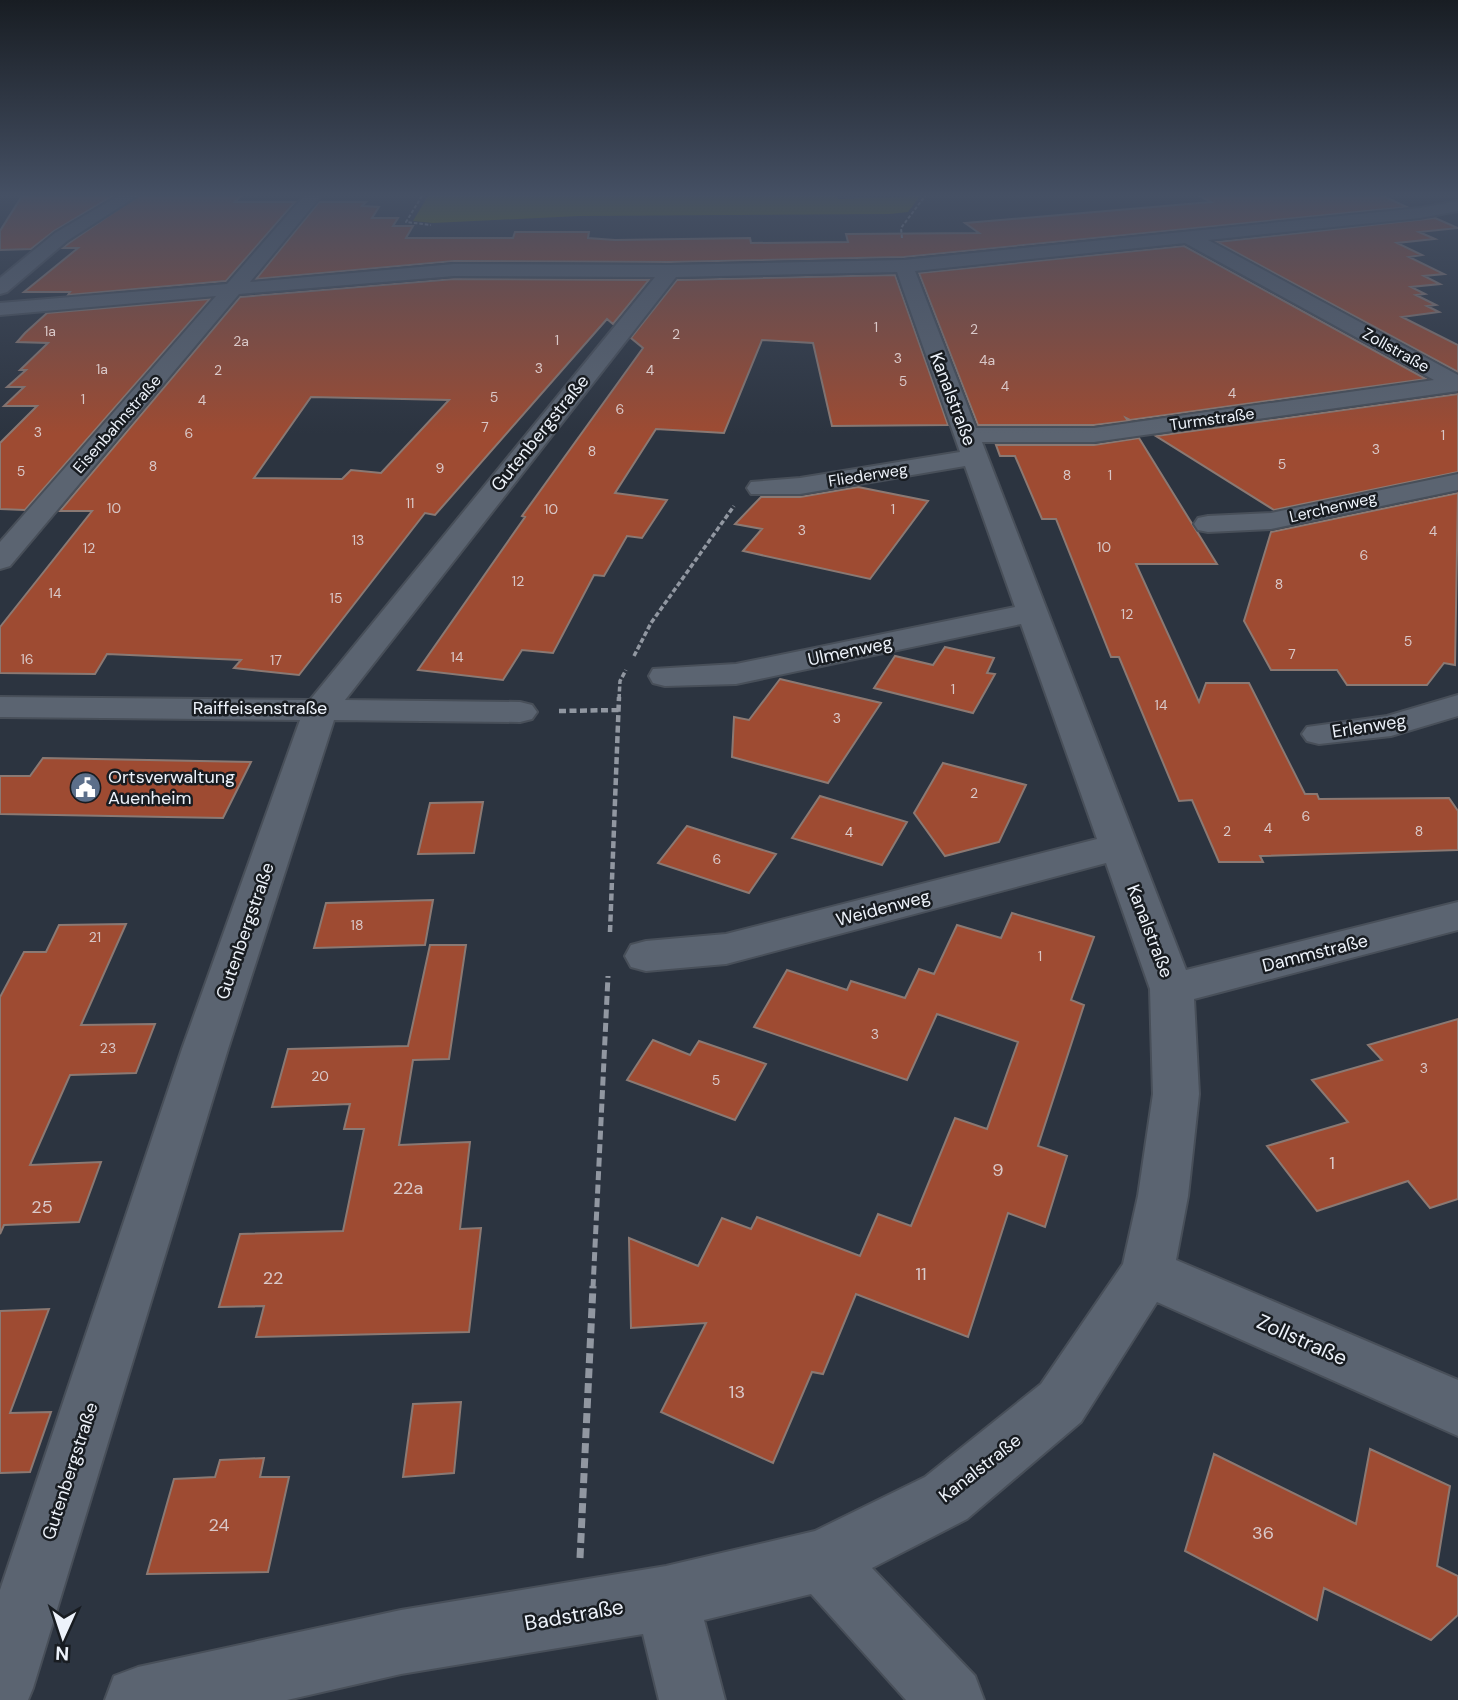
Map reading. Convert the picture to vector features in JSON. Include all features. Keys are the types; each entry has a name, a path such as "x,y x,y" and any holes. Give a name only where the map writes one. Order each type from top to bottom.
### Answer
{"street":[{"path":"0,288 15,275"},
{"name":"Eisenbahnstraße","path":"0,560 245,275"},
{"path":"0,309 392,275"},
{"name":"Gutenbergstraße","path":"0,1688 205,1049 321,708 667,275"},
{"name":"Kanalstraße","path":"822,1560 946,1498 1061,1403 1147,1272 1163,1196 1176,1094 1172,989 907,275"},
{"name":"Zollstraße","path":"1259,275 1458,384"},
{"name":"Turmstraße","path":"970,446 1094,435 1458,384"},
{"name":"Fliederweg","path":"760,488 800,486 970,446"},
{"name":"Lerchenweg","path":"1208,524 1271,521 1458,482"},
{"name":"Ulmenweg","path":"665,676 736,674 1033,612"},
{"name":"Erlenweg","path":"1319,734 1391,726 1458,705"},
{"name":"Raiffeisenstraße","path":"0,707 520,712"},
{"name":"Weidenweg","path":"646,956 726,949 1117,846"},
{"name":"Dammstraße","path":"1172,989 1458,916"},
{"name":"Zollstraße","path":"1147,1272 1458,1408"},
{"path":"822,1560 951,1700"},
{"name":"Badstraße","path":"138,1700 401,1642 577,1615 666,1598 822,1560"},
{"path":"666,1598 692,1700"}],"path":[{"path":"633,658 651,623 739,500 760,488"},
{"path":"609,944 620,681 626,669"},
{"path":"520,712 619,710"},
{"path":"577,1615 608,972"}],"building":[{"path":"44,275 231,275 226,281 68,295 70,292 24,292"},
{"path":"259,275 296,275 256,279"},
{"path":"895,275 948,425 832,426 813,343 762,340 724,433 656,429 615,493 667,500 642,538 627,536 604,576 594,575 553,653 522,650 503,680 418,670 525,517 522,516 643,348 631,338 677,280"},
{"path":"920,275 1237,275 1426,379 1130,420 1126,418 1128,421 1094,425 978,425"},
{"path":"1279,275 1431,275 1424,276 1440,284 1411,287 1425,294 1416,295 1436,305 1427,306 1439,312 1402,317 1458,345 1458,372"},
{"path":"454,279 649,280 613,324 607,319 435,515 425,513 299,675 234,668 241,660 107,654 95,674 0,673 0,627 92,511 60,511 240,297","holes":["311,397 449,400 381,473 351,470 342,479 254,478"]},
{"path":"210,299 25,510 0,509 0,443 37,406 4,406 24,387 7,387 26,370 20,370 48,343 17,342 25,333 47,313"},
{"path":"1458,394 1458,472 1274,510 1156,436"},
{"path":"1139,438 1217,564 1136,564 1199,702 1206,683 1249,683 1305,794 1317,794 1319,799 1449,798 1458,811 1458,850 1260,856 1263,862 1219,862 1192,800 1179,801 1119,657 1111,657 1056,519 1042,519 1015,456 1000,456 996,445 1094,445"},
{"path":"858,487 928,501 870,579 743,551 762,529 735,524 761,497 800,497"},
{"path":"1458,493 1455,665 1444,663 1427,685 1347,685 1337,670 1271,670 1244,621 1271,532"},
{"path":"945,647 994,658 987,673 995,674 973,713 874,688 895,656 933,665"},
{"path":"780,679 881,703 828,783 732,757 734,717 749,720"},
{"path":"43,758 251,762 223,818 0,814 0,776 30,776"},
{"path":"943,763 1026,785 999,842 945,856 914,813"},
{"path":"820,796 907,822 882,865 792,838"},
{"path":"483,802 474,853 418,854 430,803"},
{"path":"687,826 776,854 749,893 658,863"},
{"path":"433,900 425,945 314,948 326,903"},
{"path":"1012,913 1094,937 1071,1000 1084,1005 1038,1146 1067,1156 1045,1227 1008,1213 968,1337 856,1294 823,1374 812,1372 773,1463 661,1412 706,1323 631,1328 629,1238 698,1266 722,1218 751,1229 757,1217 860,1256 878,1214 911,1226 955,1118 987,1129 1018,1042 937,1014 907,1080 754,1027 787,970 847,990 851,981 905,998 919,969 934,974 957,925 1001,938"},
{"path":"126,924 81,1025 155,1024 136,1073 70,1075 30,1165 101,1162 79,1222 4,1225 0,1234 0,997 24,952 46,952 59,925"},
{"path":"430,945 466,945 449,1059 413,1060 399,1145 470,1142 460,1229 481,1228 469,1332 256,1337 264,1306 219,1307 240,1234 343,1231 364,1129 344,1129 350,1104 272,1107 288,1049 408,1046"},
{"path":"1458,1019 1458,1199 1430,1208 1408,1181 1317,1211 1267,1146 1348,1122 1312,1080 1382,1060 1368,1045"},
{"path":"653,1040 690,1055 699,1041 766,1064 735,1120 627,1080"},
{"path":"49,1309 10,1413 51,1412 30,1472 0,1473 0,1311"},
{"path":"461,1402 454,1473 403,1477 413,1404"},
{"path":"1370,1449 1450,1486 1437,1566 1458,1576 1458,1615 1431,1640 1324,1588 1317,1620 1185,1551 1214,1454 1356,1524"},
{"path":"264,1458 260,1477 289,1477 268,1572 147,1574 174,1479 215,1477 220,1460"}],"place":[{"name":"Ortsverwaltung Auenheim","path":"85,787"}]}
